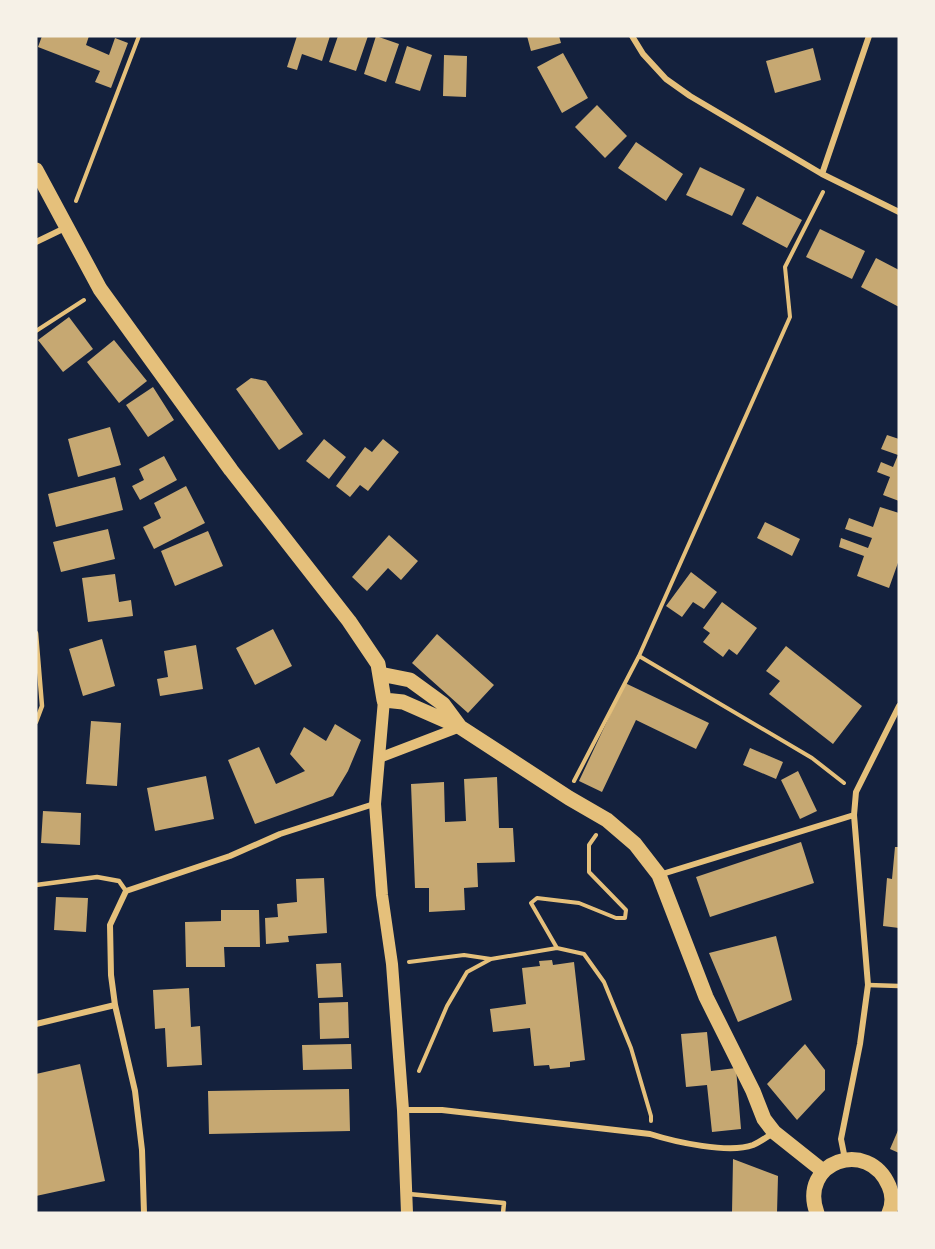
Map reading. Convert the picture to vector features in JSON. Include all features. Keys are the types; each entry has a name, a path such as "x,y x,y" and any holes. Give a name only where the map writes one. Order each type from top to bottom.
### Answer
{"main road":[{"path":"36,170 100,289 231,470 349,621 378,664 384,700 375,804 382,895 392,964 403,1110 407,1213"},
{"path":"380,674 410,680 443,704 460,727"},
{"path":"384,700 403,702 460,727 569,798 608,820 635,843 659,875 706,998 765,1119 774,1132 823,1172"},
{"path":"816,1213 813,1204 817,1180 831,1165 853,1159 876,1167 892,1179 889,1213"}],"street":[{"path":"632,36 643,54 690,96 822,174 899,212"},
{"path":"822,174 869,36"},
{"path":"36,242 66,228"},
{"path":"845,1160 841,1138 860,1044 868,985 854,815 856,792 899,706"},
{"path":"379,758 460,727"},
{"path":"144,1213 142,1150 136,1103 115,1005 111,975 110,925 126,891 230,856 280,834 375,804"},
{"path":"659,875 854,815"},
{"path":"36,1024 115,1005"},
{"path":"403,1110 442,1110 650,1134 675,1142 723,1147 752,1145 774,1132"}],"lane":[{"path":"36,633 42,706 36,722"},
{"path":"36,885 97,877 119,881 126,891"},
{"path":"868,985 899,986"},
{"path":"406,1193 504,1203 503,1213"}],"path":[{"path":"66,228 139,36"},
{"path":"574,782 639,656 790,317 785,267 830,178"},
{"path":"36,331 100,289"},
{"path":"639,656 812,758 856,792"},
{"path":"557,948 531,903 537,898 579,903 616,918 625,918 626,910 589,872 589,845 608,820"},
{"path":"392,964 464,955 491,959 557,948 584,954 604,982 631,1048 651,1116 650,1134"},
{"path":"416,1079 447,1006 467,972 491,959"}],"building":[{"path":"42,36 89,36 86,45 109,55 115,38 128,43 111,88 95,82 100,71 38,47"},
{"path":"297,36 330,36 322,61 302,54 297,70 287,67"},
{"path":"338,36 368,36 356,71 329,62"},
{"path":"376,36 399,44 386,82 364,74"},
{"path":"527,36 559,36 561,43 531,51"},
{"path":"407,46 432,55 420,91 395,83"},
{"path":"813,48 821,80 775,93 766,61"},
{"path":"563,53 588,98 562,113 537,67"},
{"path":"444,55 467,56 466,97 443,96"},
{"path":"597,105 627,136 605,158 575,127"},
{"path":"636,142 683,174 666,201 618,168"},
{"path":"700,167 745,189 732,216 686,195"},
{"path":"757,196 802,220 787,248 742,224"},
{"path":"820,229 865,251 852,279 806,257"},
{"path":"876,258 899,270 899,307 861,287"},
{"path":"69,317 93,349 63,372 38,340"},
{"path":"114,340 147,381 119,403 87,362"},
{"path":"251,378 266,381 303,434 279,450 236,389"},
{"path":"153,387 174,420 148,437 126,405"},
{"path":"110,427 121,465 78,477 68,439"},
{"path":"887,435 899,439 899,501 883,495 890,477 877,472 881,462 893,467 898,455 881,449"},
{"path":"324,439 346,457 329,479 306,461"},
{"path":"383,439 399,452 368,491 360,485 350,497 336,486 365,447 372,452"},
{"path":"164,456 177,480 140,500 132,486 144,480 139,469"},
{"path":"115,477 123,510 56,527 48,494"},
{"path":"186,486 205,523 154,549 143,527 161,518 154,503"},
{"path":"880,507 899,513 899,560 889,588 857,576 864,556 839,547 841,538 868,548 872,538 845,529 849,518 873,527"},
{"path":"765,522 800,539 792,556 757,538"},
{"path":"108,529 115,559 61,572 53,542"},
{"path":"208,531 223,566 175,586 161,551"},
{"path":"389,535 418,561 401,580 388,568 367,591 352,577"},
{"path":"691,572 717,592 704,609 693,602 682,617 666,606"},
{"path":"115,574 119,602 131,600 133,616 88,622 82,578"},
{"path":"722,602 757,628 737,655 729,649 723,657 703,642 710,633 703,628"},
{"path":"273,629 292,666 255,685 236,648"},
{"path":"437,634 494,685 468,713 412,663"},
{"path":"102,639 115,686 83,696 69,649"},
{"path":"196,645 203,689 160,696 157,679 168,677 164,651"},
{"path":"786,646 862,706 833,744 769,694 780,681 766,671"},
{"path":"625,683 709,723 696,749 636,720 602,792 579,781"},
{"path":"91,721 121,723 117,786 86,784"},
{"path":"335,724 361,740 348,771 333,796 255,824 228,760 259,747 276,784 305,771 290,754 304,727 326,741"},
{"path":"750,748 783,762 776,779 743,765"},
{"path":"798,771 817,811 800,819 781,780"},
{"path":"206,776 214,819 155,831 147,788"},
{"path":"497,777 499,828 513,828 515,862 477,863 478,887 464,888 465,910 429,912 429,888 415,888 411,784 444,782 445,822 466,821 464,779"},
{"path":"43,811 81,813 80,845 41,843"},
{"path":"801,842 814,883 710,917 696,877"},
{"path":"895,847 899,847 899,928 883,926 887,878 892,879"},
{"path":"324,878 327,933 288,936 289,942 266,944 265,918 278,917 277,904 297,902 296,879"},
{"path":"56,897 88,898 86,932 54,930"},
{"path":"221,910 259,910 260,947 224,947 225,967 186,967 185,922 221,921"},
{"path":"776,936 792,1000 738,1022 709,953"},
{"path":"552,960 553,965 574,962 585,1060 570,1062 570,1067 550,1069 549,1065 534,1066 530,1028 493,1032 490,1009 526,1004 522,968 540,966 539,961"},
{"path":"341,963 343,997 318,998 316,964"},
{"path":"189,988 191,1027 200,1026 202,1065 167,1067 165,1028 155,1029 153,990"},
{"path":"348,1002 349,1038 320,1039 319,1003"},
{"path":"707,1032 711,1071 736,1068 741,1129 712,1132 707,1085 686,1087 681,1034"},
{"path":"351,1044 352,1069 303,1070 302,1045"},
{"path":"805,1044 825,1070 825,1090 797,1120 767,1084"},
{"path":"80,1064 105,1181 36,1196 36,1074"},
{"path":"349,1089 350,1131 209,1134 208,1091"},
{"path":"899,1128 899,1153 890,1149"},
{"path":"733,1159 778,1176 777,1213 732,1213"}]}
